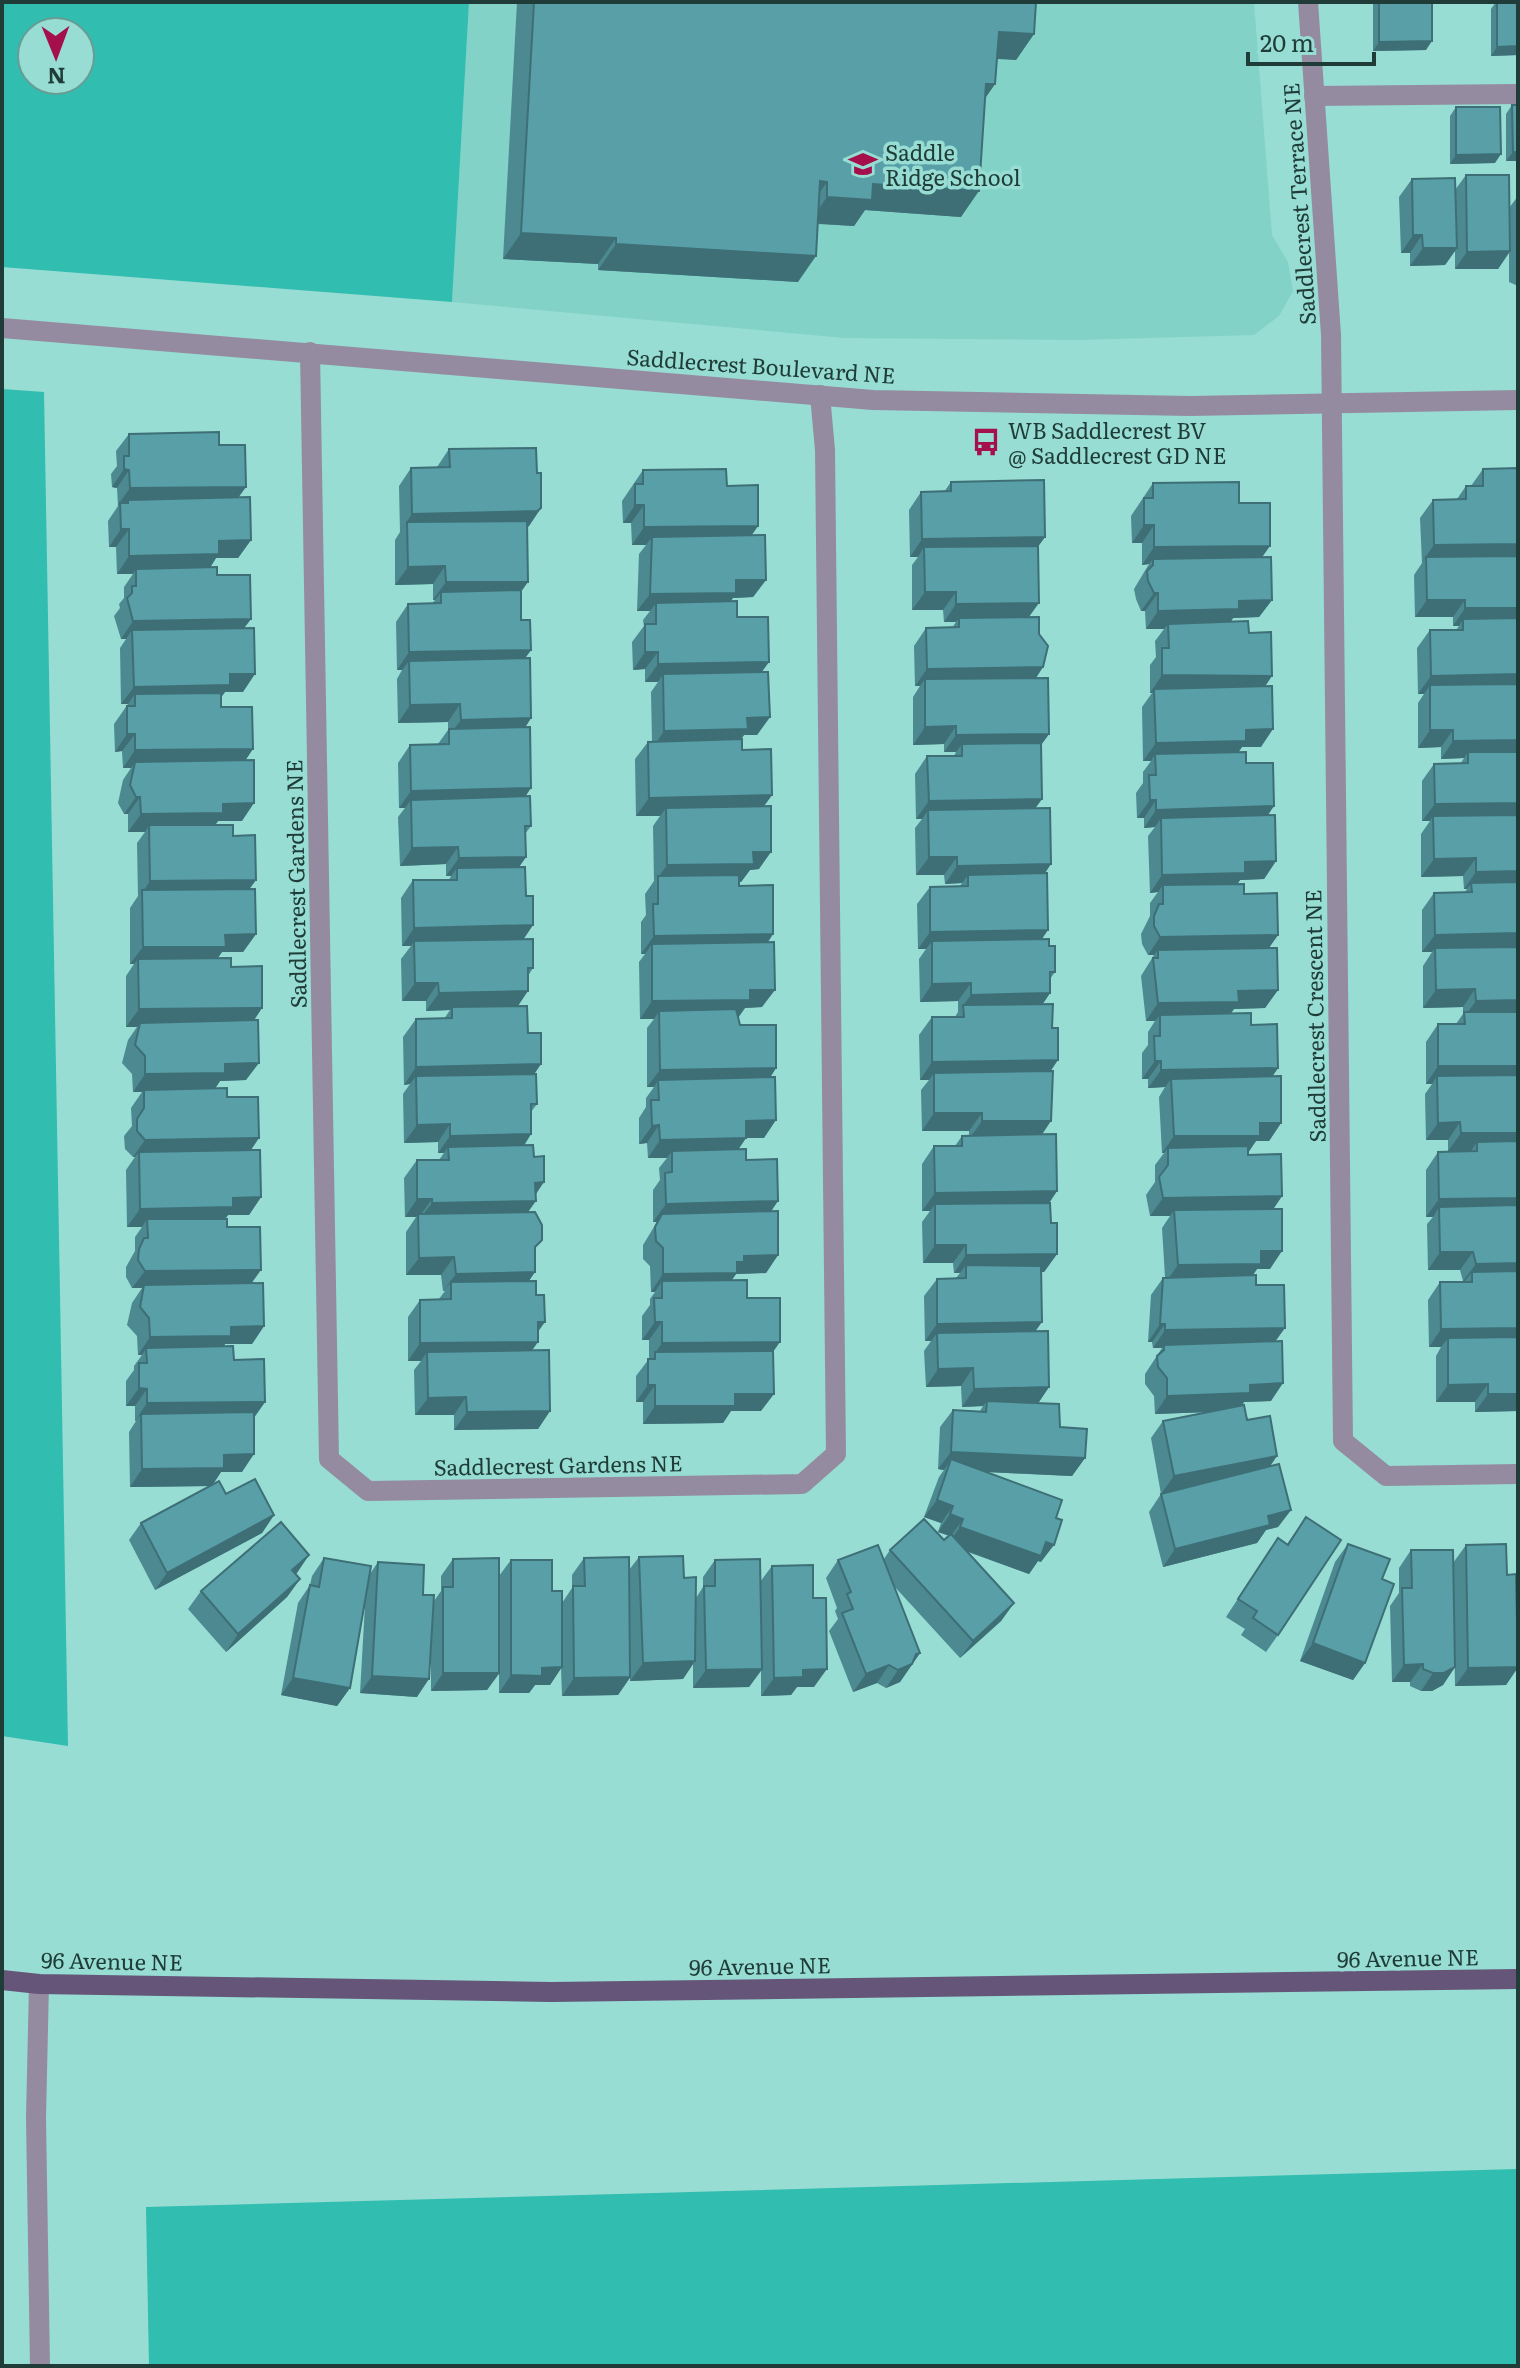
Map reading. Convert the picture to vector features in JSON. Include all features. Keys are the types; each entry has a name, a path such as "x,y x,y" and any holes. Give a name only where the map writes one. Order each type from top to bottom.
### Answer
{"main road":[{"name":"96 Avenue NE","path":"2,1980 39,1984 551,1992 1518,1979"}],"street":[{"name":"Saddlecrest Terrace NE","path":"1308,2 1331,335 1330,403"},
{"path":"1314,96 1518,94"},
{"name":"Saddlecrest Boulevard NE","path":"2,328 873,400 1190,406 1518,400"},
{"name":"Saddlecrest Gardens NE","path":"310,352 329,1459 368,1491 802,1484 836,1454 825,450 820,395"},
{"name":"Saddlecrest Crescent NE","path":"1330,403 1343,1441 1386,1476 1518,1474"},
{"path":"39,1984 36,2118 40,2366"}],"shaded area":[{"path":"2,2 469,2 452,302 2,267"},
{"name":"Saddle Ridge School","path":"469,2 1254,2 1272,235 1288,262 1293,291 1279,316 1254,335 1078,340 845,338 452,302"},
{"path":"2,389 44,392 68,1746 2,1736"},
{"path":"1518,2169 1518,2366 149,2366 146,2207"}],"building":[{"path":"534,2 1036,2 1034,34 999,32 995,84 986,84 979,191 873,184 872,200 827,197 827,182 820,181 816,256 616,244 616,238 521,233"},
{"path":"1379,2 1432,2 1432,41 1379,42"},
{"path":"1497,2 1518,2 1518,46 1497,47"},
{"path":"1512,105 1518,105 1518,152 1513,152"},
{"path":"1456,107 1500,107 1501,154 1456,155"},
{"path":"1466,175 1509,175 1510,251 1467,252"},
{"path":"1455,178 1457,248 1423,248 1422,235 1413,235 1412,179"},
{"path":"219,432 219,445 245,445 246,487 130,488 129,470 124,469 124,456 129,456 129,434"},
{"path":"536,448 537,473 541,473 541,508 537,511 412,514 411,468 450,467 449,449"},
{"path":"1518,468 1518,544 1434,545 1433,500 1466,499 1466,486 1483,486 1483,469"},
{"path":"726,469 727,486 758,485 758,526 644,527 644,505 635,505 635,484 643,484 643,470"},
{"path":"1044,480 1045,537 922,539 921,492 951,491 951,482"},
{"path":"1239,482 1239,503 1270,503 1270,546 1154,547 1154,525 1144,525 1144,498 1153,498 1153,483"},
{"path":"250,497 251,540 219,541 219,554 129,556 129,529 121,529 120,503 128,503 128,500"},
{"path":"527,521 528,582 446,582 445,566 408,567 407,522"},
{"path":"765,535 766,580 736,580 736,593 650,594 652,537"},
{"path":"1038,546 1039,603 956,604 956,592 925,592 924,547"},
{"path":"1518,556 1518,608 1465,608 1465,600 1427,600 1426,557"},
{"path":"1271,557 1272,600 1239,601 1239,609 1158,611 1158,593 1154,593 1148,581 1147,571 1153,565 1153,559"},
{"path":"217,567 217,575 250,575 251,619 133,621 127,598 132,593 132,586 136,586 136,569"},
{"path":"521,590 521,620 530,620 531,650 409,652 408,604 441,603 441,592"},
{"path":"737,601 737,617 768,617 769,662 658,664 658,652 645,652 645,624 656,624 656,603"},
{"path":"1039,617 1039,634 1048,646 1043,667 927,669 926,628 959,627 959,618"},
{"path":"1518,618 1518,674 1431,676 1430,630 1463,630 1463,619"},
{"path":"1248,621 1249,633 1271,632 1272,676 1162,675 1162,648 1169,648 1168,624"},
{"path":"254,628 255,674 230,674 230,685 134,687 132,630"},
{"path":"530,658 531,718 461,720 460,704 410,705 409,661"},
{"path":"768,672 770,717 747,718 748,729 664,731 663,674"},
{"path":"1048,678 1049,734 956,735 956,726 925,727 925,679"},
{"path":"1518,684 1518,740 1453,741 1453,730 1430,730 1430,685"},
{"path":"1272,686 1273,729 1246,730 1246,741 1156,743 1154,689"},
{"path":"221,693 221,707 252,707 253,749 135,750 135,734 127,734 127,706 135,706 135,694"},
{"path":"530,727 531,788 411,791 410,745 449,744 449,729"},
{"path":"742,739 742,750 771,749 772,795 649,798 648,742"},
{"path":"1041,743 1042,799 929,801 927,756 962,756 962,744"},
{"path":"1246,752 1246,763 1273,763 1274,806 1156,810 1156,800 1150,800 1149,775 1156,775 1155,754"},
{"path":"1468,752 1518,752 1518,803 1435,804 1434,764 1468,763"},
{"path":"254,760 254,803 223,804 223,813 141,814 140,797 136,797 130,785 135,762"},
{"path":"530,796 531,826 525,826 526,857 459,858 458,847 412,848 411,800"},
{"path":"771,806 771,852 753,852 754,864 667,865 666,808"},
{"path":"1050,808 1051,864 957,866 957,857 929,857 928,810"},
{"path":"1275,815 1276,861 1245,862 1245,873 1162,875 1161,818"},
{"path":"1518,815 1518,871 1476,872 1476,858 1434,859 1433,816"},
{"path":"149,825 233,825 233,836 255,835 256,880 150,881"},
{"path":"525,867 526,896 533,896 533,925 414,928 413,880 457,880 457,868"},
{"path":"1047,873 1048,930 930,932 930,887 968,886 968,875"},
{"path":"739,875 739,886 773,885 773,934 654,936 653,904 658,904 658,876"},
{"path":"1518,882 1518,933 1435,935 1434,893 1472,892 1471,883"},
{"path":"1244,884 1244,894 1277,893 1278,935 1160,937 1154,926 1154,916 1159,904 1163,904 1163,885"},
{"path":"255,889 256,934 225,935 226,947 143,947 142,890"},
{"path":"533,939 533,968 528,968 528,991 439,993 438,983 415,983 414,941"},
{"path":"1049,939 1049,946 1055,946 1055,972 1050,972 1050,993 971,995 971,983 932,984 932,941"},
{"path":"774,942 775,990 750,990 750,1000 652,1001 652,944"},
{"path":"1518,947 1518,1000 1476,1001 1475,989 1436,990 1435,948"},
{"path":"1277,948 1278,990 1238,991 1239,1002 1158,1003 1153,958 1158,958 1158,950"},
{"path":"231,958 231,967 262,966 262,1008 139,1009 138,959"},
{"path":"1053,1004 1052,1028 1058,1028 1058,1060 932,1062 932,1017 964,1017 963,1005"},
{"path":"527,1006 528,1033 541,1033 541,1064 416,1067 416,1019 452,1018 452,1007"},
{"path":"736,1009 740,1025 776,1025 776,1068 660,1070 659,1011"},
{"path":"1464,1012 1518,1012 1518,1066 1438,1066 1438,1024 1465,1024"},
{"path":"1251,1013 1251,1025 1277,1024 1278,1068 1161,1070 1161,1061 1155,1061 1154,1036 1160,1036 1160,1015"},
{"path":"258,1020 259,1063 225,1064 225,1073 145,1074 145,1056 135,1045 140,1023"},
{"path":"1053,1071 1051,1121 982,1121 982,1113 934,1113 934,1073"},
{"path":"536,1074 537,1104 531,1104 531,1134 450,1136 450,1124 417,1125 416,1076"},
{"path":"1518,1075 1518,1133 1461,1133 1460,1122 1438,1123 1437,1076"},
{"path":"1281,1076 1281,1123 1260,1123 1260,1136 1174,1136 1171,1079"},
{"path":"775,1077 776,1120 746,1121 746,1138 660,1140 659,1125 652,1126 651,1100 659,1100 658,1080"},
{"path":"227,1088 227,1097 258,1097 259,1138 145,1140 137,1131 137,1119 144,1108 144,1090"},
{"path":"1056,1134 1057,1191 935,1193 934,1146 962,1146 962,1136"},
{"path":"1518,1141 1518,1198 1439,1199 1438,1152 1477,1151 1477,1142"},
{"path":"533,1145 534,1157 544,1156 544,1182 535,1183 536,1201 432,1203 432,1199 417,1199 417,1160 449,1160 448,1147"},
{"path":"1248,1146 1248,1155 1281,1154 1282,1196 1163,1198 1159,1177 1168,1165 1168,1148"},
{"path":"746,1149 746,1160 777,1159 778,1201 666,1204 665,1173 672,1172 672,1151"},
{"path":"260,1150 261,1197 233,1198 233,1207 140,1209 139,1152"},
{"path":"1050,1203 1051,1223 1057,1223 1057,1254 966,1255 966,1245 935,1245 935,1204"},
{"path":"1518,1205 1518,1263 1476,1264 1473,1252 1440,1252 1439,1207"},
{"path":"1282,1209 1282,1251 1261,1251 1261,1264 1178,1265 1174,1210"},
{"path":"778,1211 778,1255 744,1256 744,1262 737,1262 737,1273 663,1274 663,1248 656,1241 655,1227 662,1214"},
{"path":"535,1212 542,1225 542,1240 535,1247 535,1272 456,1274 454,1257 419,1258 418,1214"},
{"path":"147,1219 227,1219 227,1227 260,1227 261,1270 145,1271 138,1260 144,1238 148,1238"},
{"path":"966,1265 1041,1266 1042,1322 937,1324 937,1279 966,1278"},
{"path":"1518,1271 1518,1328 1441,1329 1440,1282 1472,1282 1472,1272"},
{"path":"1256,1275 1256,1285 1284,1285 1285,1328 1165,1330 1165,1324 1160,1324 1163,1278"},
{"path":"747,1280 747,1298 780,1298 780,1342 662,1343 662,1322 655,1322 654,1298 662,1298 662,1281"},
{"path":"536,1281 536,1295 544,1295 545,1322 538,1322 538,1342 420,1343 420,1300 451,1299 451,1282"},
{"path":"263,1283 264,1326 231,1327 231,1336 150,1337 149,1318 140,1307 144,1285"},
{"path":"1048,1331 1049,1387 974,1389 973,1368 938,1369 937,1333"},
{"path":"1518,1337 1518,1394 1488,1394 1488,1384 1448,1385 1448,1338"},
{"path":"1282,1341 1283,1383 1250,1385 1250,1393 1167,1396 1167,1378 1158,1367 1157,1356 1164,1350 1164,1345"},
{"path":"233,1346 234,1360 264,1359 265,1402 147,1403 147,1389 139,1388 139,1363 147,1363 146,1348"},
{"path":"549,1350 550,1411 467,1412 466,1397 428,1398 427,1352"},
{"path":"773,1351 774,1394 735,1394 735,1406 655,1406 655,1385 648,1385 648,1359 655,1359 655,1352"},
{"path":"987,1401 1059,1404 1060,1427 1087,1429 1085,1458 951,1452 953,1410 986,1412"},
{"path":"1244,1405 1247,1420 1270,1416 1277,1456 1174,1476 1163,1421"},
{"path":"254,1412 254,1454 224,1455 224,1468 142,1469 141,1414"},
{"path":"951,1459 1062,1500 1056,1518 1062,1520 1054,1545 1046,1542 1041,1556 960,1527 963,1519 950,1514 953,1506 937,1500"},
{"path":"1279,1464 1291,1510 1268,1516 1270,1525 1175,1549 1161,1494"},
{"path":"255,1479 274,1515 167,1573 141,1523 219,1481 226,1494"},
{"path":"1306,1517 1341,1540 1278,1635 1253,1618 1257,1611 1238,1599 1278,1538 1288,1545"},
{"path":"924,1519 944,1540 951,1534 1014,1603 973,1641 890,1550"},
{"path":"281,1522 309,1555 292,1570 300,1579 238,1634 201,1591"},
{"path":"1348,1544 1390,1559 1382,1579 1394,1584 1365,1663 1313,1643"},
{"path":"1506,1544 1507,1575 1516,1574 1518,1667 1468,1668 1466,1545"},
{"path":"878,1545 920,1653 916,1654 912,1664 898,1670 889,1665 866,1674 842,1613 853,1609 847,1594 851,1592 838,1560"},
{"path":"1411,1550 1453,1550 1455,1667 1444,1673 1423,1669 1423,1664 1404,1665 1402,1588 1412,1588"},
{"path":"683,1556 684,1578 696,1577 695,1661 643,1663 639,1557"},
{"path":"629,1557 630,1677 574,1678 573,1586 585,1586 584,1558"},
{"path":"324,1558 371,1566 350,1688 293,1678 310,1585 319,1587"},
{"path":"499,1558 499,1673 443,1673 443,1587 453,1587 453,1559"},
{"path":"760,1559 762,1669 706,1670 704,1586 715,1586 715,1560"},
{"path":"511,1560 552,1560 552,1591 562,1591 562,1667 542,1668 542,1676 511,1675"},
{"path":"378,1562 424,1565 423,1595 434,1595 429,1679 372,1676"},
{"path":"813,1565 813,1598 826,1598 827,1669 803,1670 803,1677 774,1678 772,1566"}],"place":[{"name":"Saddle Ridge School","path":"863,164"},
{"name":"WB Saddlecrest BV @ Saddlecrest GD NE","path":"986,442"}]}
